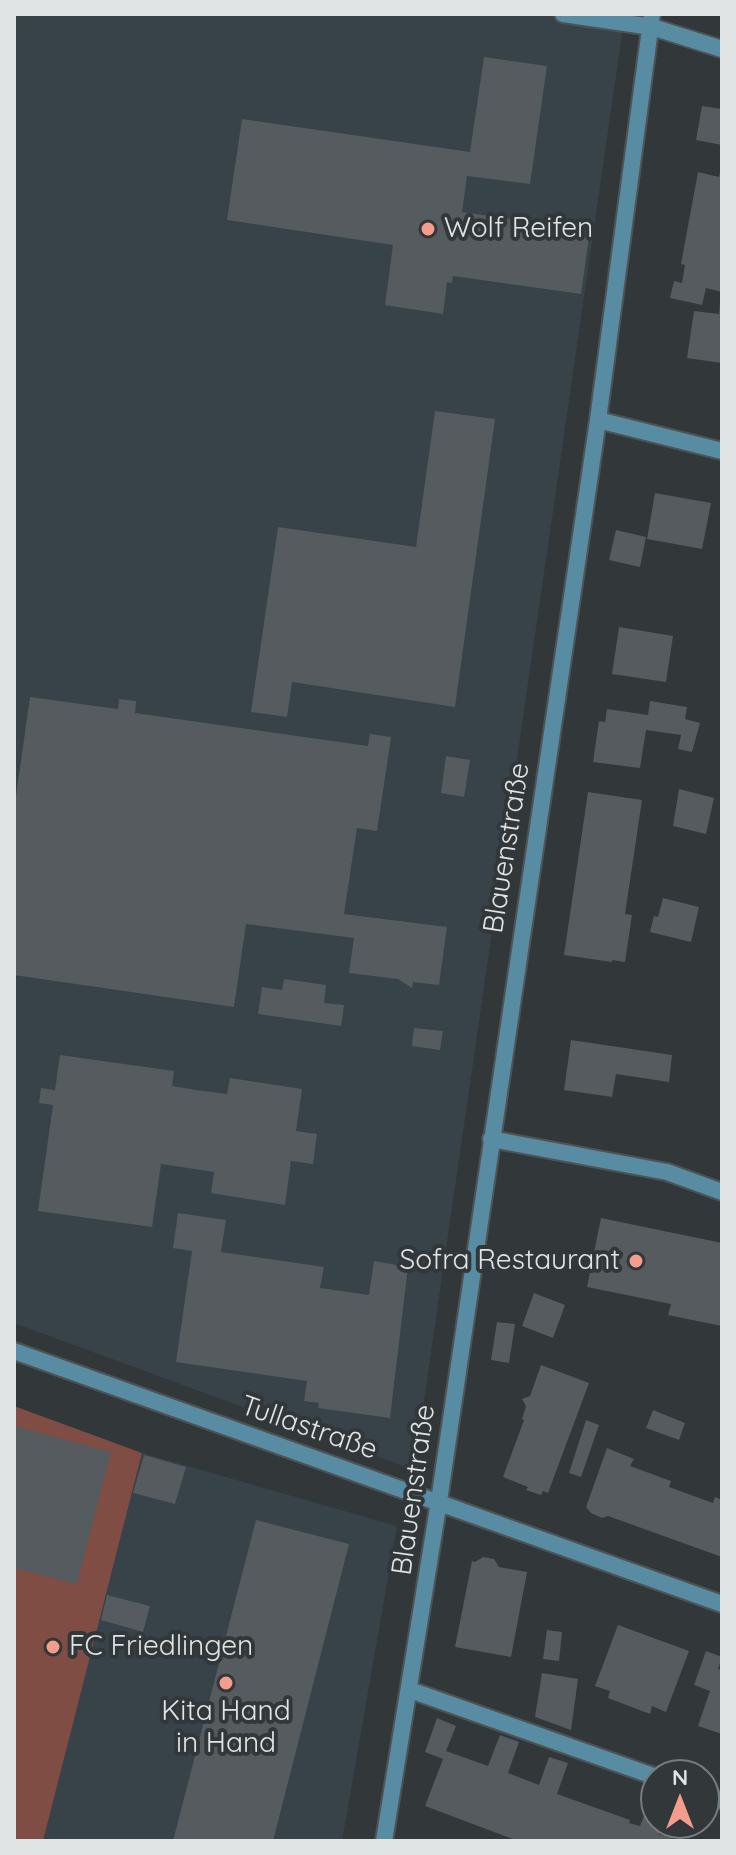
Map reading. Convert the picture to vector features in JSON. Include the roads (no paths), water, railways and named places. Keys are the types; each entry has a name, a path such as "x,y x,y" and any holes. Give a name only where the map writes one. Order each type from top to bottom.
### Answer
{"street":[{"path":"563,14 652,20 722,49"},
{"name":"Blauenstraße","path":"384,1841 439,1501 598,420 652,20"},
{"path":"598,420 722,451"},
{"path":"491,1139 667,1172 722,1192"},
{"name":"Tullastraße","path":"14,1351 722,1604"},
{"path":"410,1690 640,1771"}],"place":[{"name":"Wolf Reifen","path":"428,229"},
{"name":"Sofra Restaurant","path":"636,1261"},
{"name":"FC Friedlingen","path":"53,1647"},
{"name":"Kita Hand in Hand","path":"226,1683"}]}
